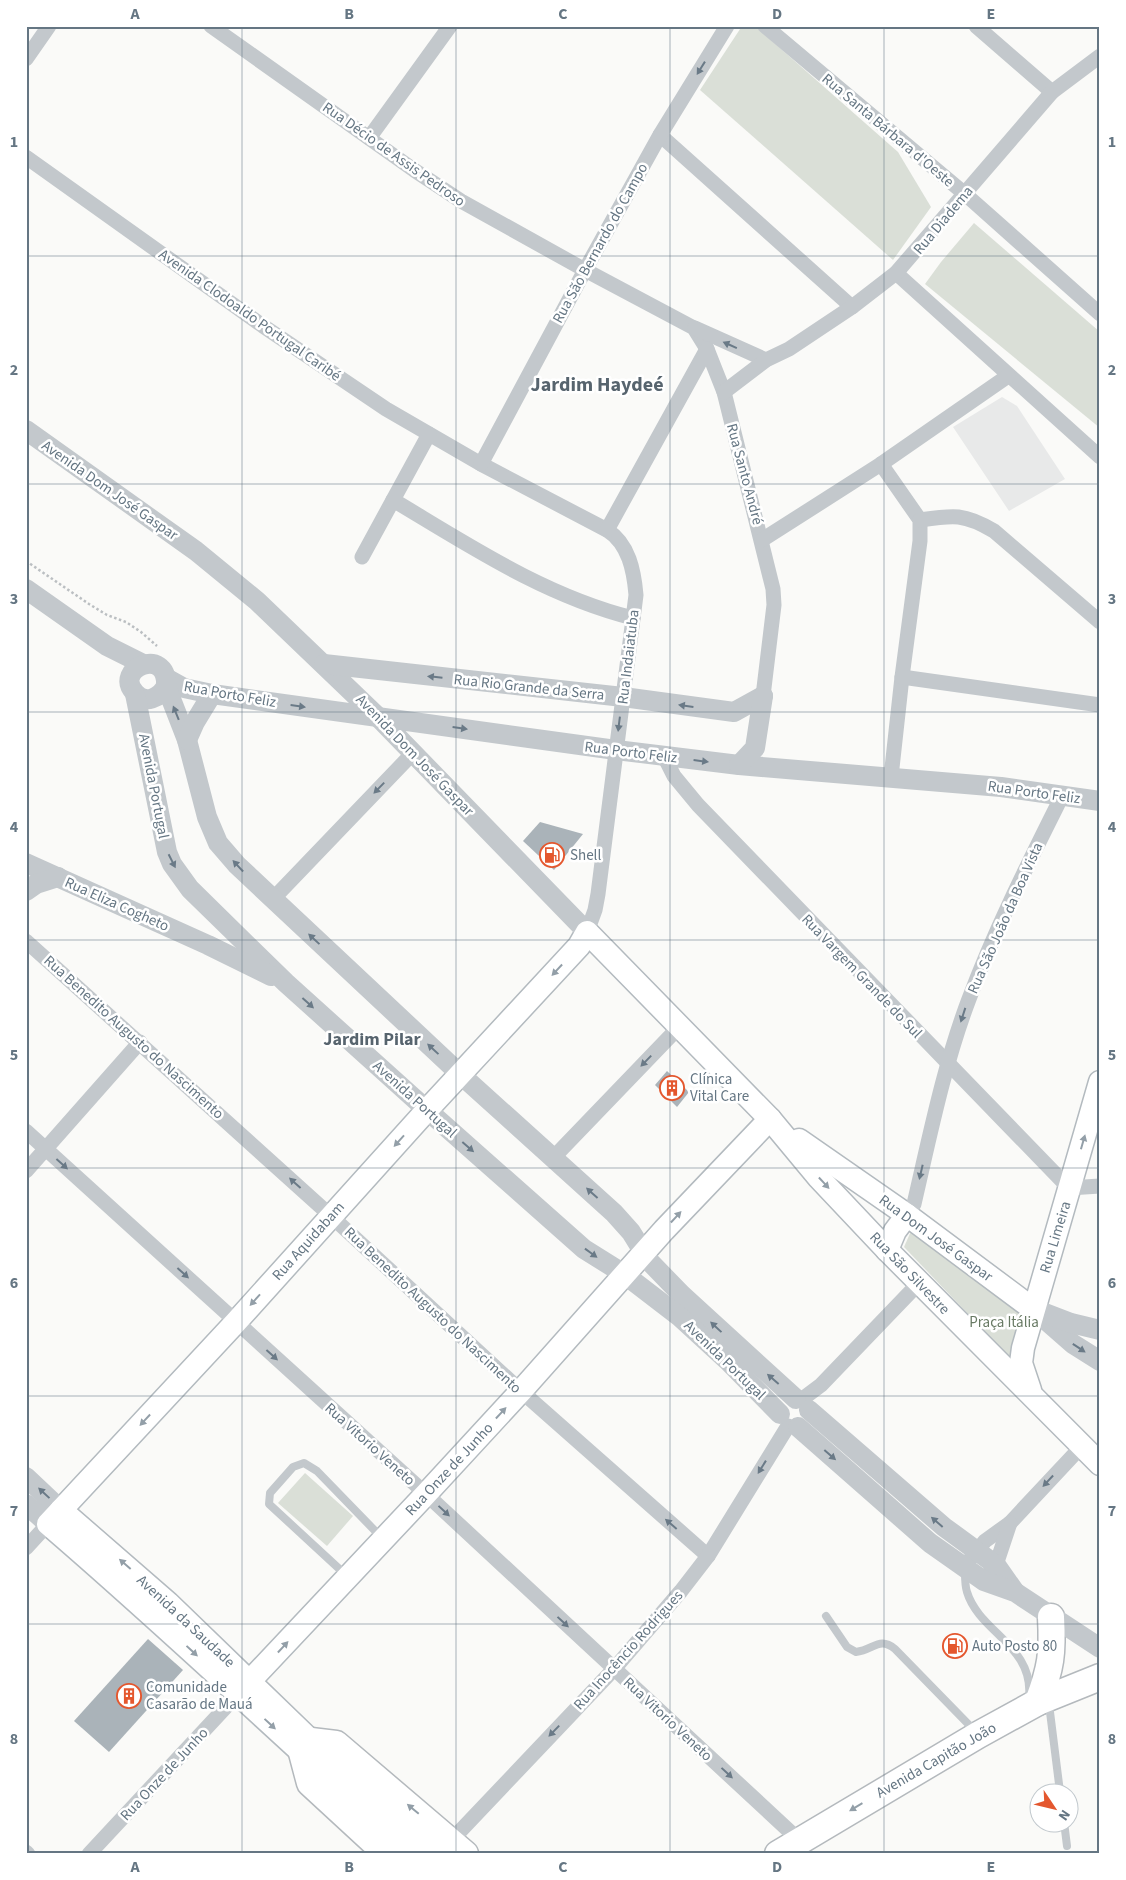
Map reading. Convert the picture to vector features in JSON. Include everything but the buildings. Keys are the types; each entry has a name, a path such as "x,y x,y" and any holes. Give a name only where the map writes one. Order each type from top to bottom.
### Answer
{"highway":[{"path":"1038,1707 1050,1667 1053,1646 1051,1617"},
{"name":"Avenida Capitão João","path":"797,1849 978,1734 1100,1677"},
{"name":"Avenida Capitão João","path":"797,1849 1022,1727 1038,1707 1100,1692"},
{"path":"387,1854 310,1783 307,1747 336,1744 448,1850"}],"main road":[{"name":"Avenida Dom José Gaspar","path":"587,932 770,1119"},
{"name":"Rua Aquidabam","path":"55,1517 236,1322 578,946 587,932"},
{"name":"Rua Limeira","path":"1012,1364 1023,1348 1100,1082"},
{"name":"Rua Dom José Gaspar","path":"770,1119 832,1165 907,1215 1033,1309"},
{"name":"Rua São Silvestre","path":"770,1119 819,1178 887,1250 919,1283 1012,1364 1031,1393 1100,1464"},
{"name":"Rua Onze de Junho","path":"244,1688 521,1391 643,1252 770,1119"},
{"path":"887,1250 895,1231 907,1215"},
{"name":"Avenida da Saudade","path":"55,1517 156,1618 244,1688 337,1776"},
{"path":"337,1776 448,1850"},
{"path":"337,1776 414,1854"}],"street":[{"path":"26,59 49,26"},
{"path":"369,138 450,26"},
{"name":"Rua São Bernardo do Campo","path":"481,464 660,135 727,26"},
{"name":"Rua Santa Bárbara d'Oeste","path":"765,26 965,194 1100,314"},
{"path":"976,26 1052,92"},
{"name":"Rua Décio de Assis Pedroso","path":"219,29 369,138 461,201 585,270"},
{"name":"Rua Diadema","path":"724,392 766,360 789,349 852,307 896,274 1052,92 1070,76 1100,56"},
{"path":"660,135 852,307"},
{"name":"Avenida Clodoaldo Portugal Caribé","path":"26,157 263,326 360,392 481,464"},
{"name":"Rua Santo André","path":"585,270 694,328 708,349 724,392 773,589 774,605 756,743"},
{"path":"896,274 1100,457"},
{"path":"694,328 766,360"},
{"path":"607,530 708,349"},
{"path":"762,540 881,464 1008,376"},
{"name":"Avenida Dom José Gaspar","path":"26,430 226,574 324,664 378,717 587,932"},
{"path":"362,558 429,434"},
{"name":"Rua Indaiatuba","path":"481,464 614,534 622,544 629,559 634,577 636,595 598,894 595,910 587,932"},
{"path":"881,464 920,520 920,541 891,777"},
{"path":"393,500 510,569 555,592 586,604 633,618"},
{"path":"920,520 961,516 977,521 994,531 1100,622"},
{"name":"Avenida Portugal","path":"30,595 107,646 143,664"},
{"name":"Avenida Portugal","path":"107,646 132,687 167,852 172,864 190,889 286,983 584,1249 624,1274 702,1336 789,1423 930,1543 984,1581 1015,1592 1100,1648"},
{"path":"151,663 163,671 166,682 162,693 156,698 149,700 142,698 132,687 132,673 136,667 151,663"},
{"name":"Rua Rio Grande da Serra","path":"324,664 623,697 734,712"},
{"path":"902,677 1100,705"},
{"name":"Avenida Portugal","path":"166,682 187,740 207,817 218,842 237,865 272,900 460,1074 624,1223 643,1252 682,1295 944,1527 996,1565 1015,1592"},
{"name":"Rua Porto Feliz","path":"166,682 212,694 616,750 778,769 1001,787 1100,801"},
{"path":"187,740 212,694"},
{"path":"763,696 734,712 756,743 778,769"},
{"path":"739,765 756,743"},
{"path":"272,900 413,753"},
{"name":"Rua Vargem Grande do Sul","path":"664,756 674,776 698,805 1069,1188"},
{"name":"Rua São João da Boa Vista","path":"907,1215 914,1204 948,1063 968,1000 987,952 1062,796"},
{"name":"Rua Eliza Cogheto","path":"26,863 208,945 286,983"},
{"path":"26,891 36,884 58,877"},
{"path":"208,945 234,931"},
{"name":"Rua Benedito Augusto do Nascimento","path":"26,940 332,1216 521,1391 708,1556"},
{"path":"553,1158 680,1026"},
{"path":"26,1171 140,1042"},
{"name":"Rua Vitorio Veneto","path":"26,1131 426,1494 614,1668 797,1849"},
{"path":"1069,1188 1100,1186"},
{"path":"789,1423 781,1409 787,1401 803,1404 919,1283"},
{"path":"1033,1309 1071,1323 1100,1330"},
{"name":"Rua Dom José Gaspar","path":"1033,1309 1073,1344 1100,1361"},
{"name":"Rua Inocêncio Rodrigues","path":"448,1850 614,1668 681,1591 708,1556 789,1423"},
{"path":"964,1568 985,1541 1010,1523 1082,1446"},
{"name":"Avenida da Saudade","path":"26,1477 55,1517"},
{"name":"Avenida da Saudade","path":"26,1504 55,1517"},
{"name":"Rua Aquidabam","path":"26,1548 55,1517"},
{"path":"984,1581 996,1565 1010,1523"},
{"name":"Rua Onze de Junho","path":"89,1854 244,1688"}],"lane":[{"path":"348,1577 269,1504 270,1493 292,1467 304,1463 317,1471 384,1540"},
{"path":"964,1568 966,1592 976,1610 1015,1653 1024,1666 1038,1707 1057,1782"},
{"path":"826,1616 847,1647 856,1652 868,1650 879,1643 887,1643 896,1649 978,1734"},
{"path":"1066,1832 1068,1846"}],"path":[{"path":"26,561 107,615 126,622 141,632 160,650"}],"shaded area":[{"path":"1002,397 1017,406 1065,479 1009,511 953,427"}],"green space":[{"path":"742,26 755,26 898,152 931,207 893,260 700,90"},
{"path":"974,223 1100,332 1100,428 925,284"},
{"name":"Praça Itália","path":"912,1229 1027,1314 1015,1363 904,1247"},
{"path":"305,1473 353,1516 327,1546 278,1503"}],"place":[{"name":"Shell","path":"552,855"},
{"name":"Clínica Vital Care","path":"672,1088"},
{"name":"Auto Posto 80","path":"955,1646"},
{"name":"Comunidade Casarão de Mauá","path":"129,1696"}],"district":[{"name":"Jardim Haydeé","path":"597,384"},
{"name":"Jardim Pilar","path":"372,1039"}]}
